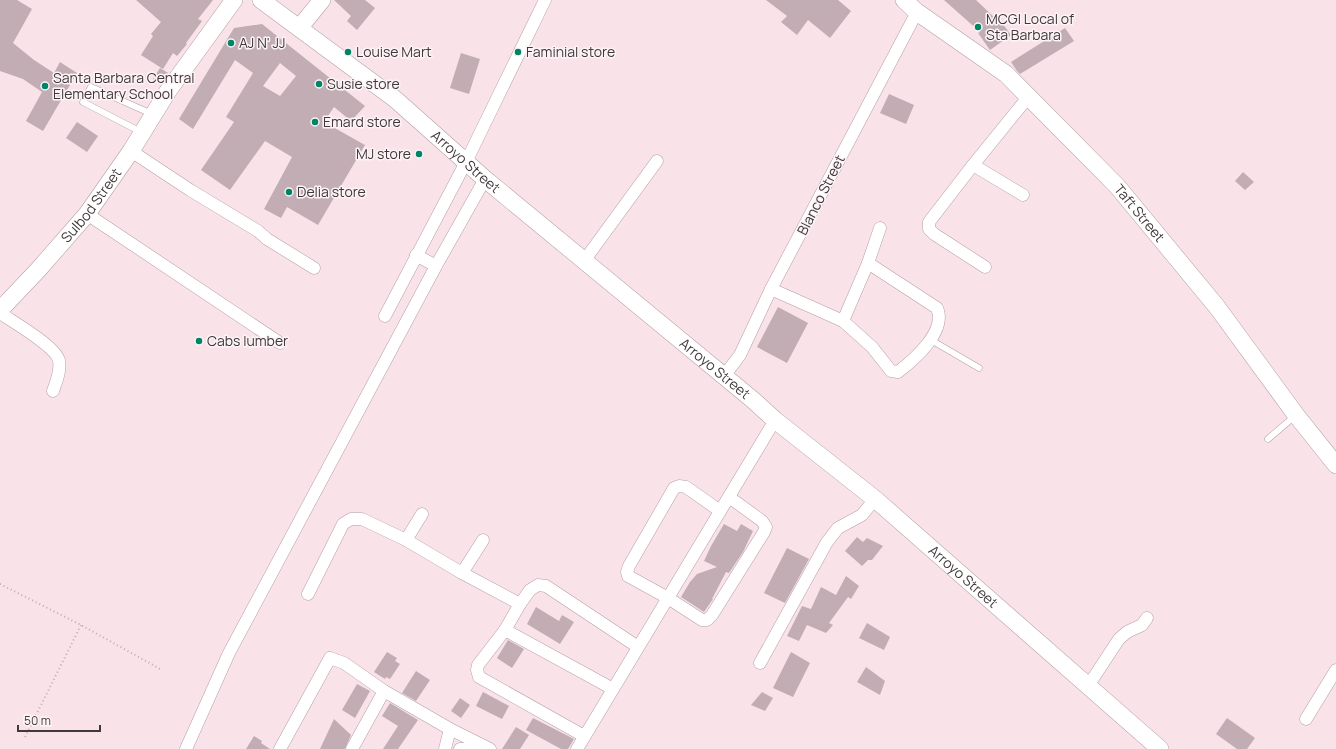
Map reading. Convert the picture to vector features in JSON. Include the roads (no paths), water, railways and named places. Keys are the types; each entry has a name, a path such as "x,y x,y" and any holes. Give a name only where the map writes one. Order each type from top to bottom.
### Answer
{"street":[{"name":"Sulbod Street","path":"0,310 38,270 87,214 131,151 168,91 234,0"},
{"name":"Arroyo Street","path":"261,0 300,27 395,99 485,179 724,376 775,420 875,499 1160,749"},
{"path":"300,27 322,0"},
{"path":"385,316 466,162 545,0"},
{"name":"Taft Street","path":"904,0 917,12 1006,74 1117,186 1217,307 1296,415 1336,465"},
{"name":"Blanco Street","path":"724,376 740,355 772,289 917,12"},
{"path":"985,267 934,234 929,229 929,222 1029,96"},
{"path":"131,151 314,268"},
{"path":"584,261 657,161"},
{"path":"973,165 1023,195"},
{"path":"186,749 230,653 436,266 485,179"},
{"path":"87,214 280,343"},
{"path":"843,321 868,263 880,228"},
{"path":"416,255 436,266"},
{"path":"772,289 843,321 872,347 891,371 898,372 931,340 939,323 940,315 937,308 868,263"},
{"path":"0,313 52,349 58,357 60,368 53,391"},
{"path":"577,749 775,420"},
{"path":"720,511 686,487 679,486 674,488 629,566 627,572 628,576 668,598 702,620 707,620 712,615 766,527 762,521 729,497"},
{"path":"760,663 827,542 838,528 862,515 875,499"},
{"path":"406,540 422,514"},
{"path":"308,594 343,524 350,519 362,519 406,540 462,573 520,604"},
{"path":"462,573 483,540"},
{"path":"584,736 479,677 477,670 478,665 505,630 530,590 538,585 546,586 638,647"},
{"path":"1088,686 1119,639 1126,632 1142,625 1147,618"},
{"path":"505,630 613,689"},
{"path":"280,749 330,658 344,663 384,691 450,729 489,748"},
{"path":"1306,720 1336,670"},
{"path":"352,749 384,691"},
{"path":"445,749 450,729"},
{"path":"460,749 489,748"}],"lane":[{"path":"142,133 83,102 92,87 154,115"},
{"path":"931,340 979,368"},
{"path":"1268,439 1296,415"}],"place":[{"name":"MCGI Local of Sta Barbara","path":"978,27"},
{"name":"AJ N' JJ","path":"231,43"},
{"name":"Louise Mart","path":"348,52"},
{"name":"Faminial store","path":"518,52"},
{"name":"Susie store","path":"319,84"},
{"name":"Santa Barbara Central Elementary School","path":"45,86"},
{"name":"Emard store","path":"315,122"},
{"name":"MJ store","path":"419,154"},
{"name":"Delia store","path":"289,192"},
{"name":"Cabs lumber","path":"199,341"}]}
